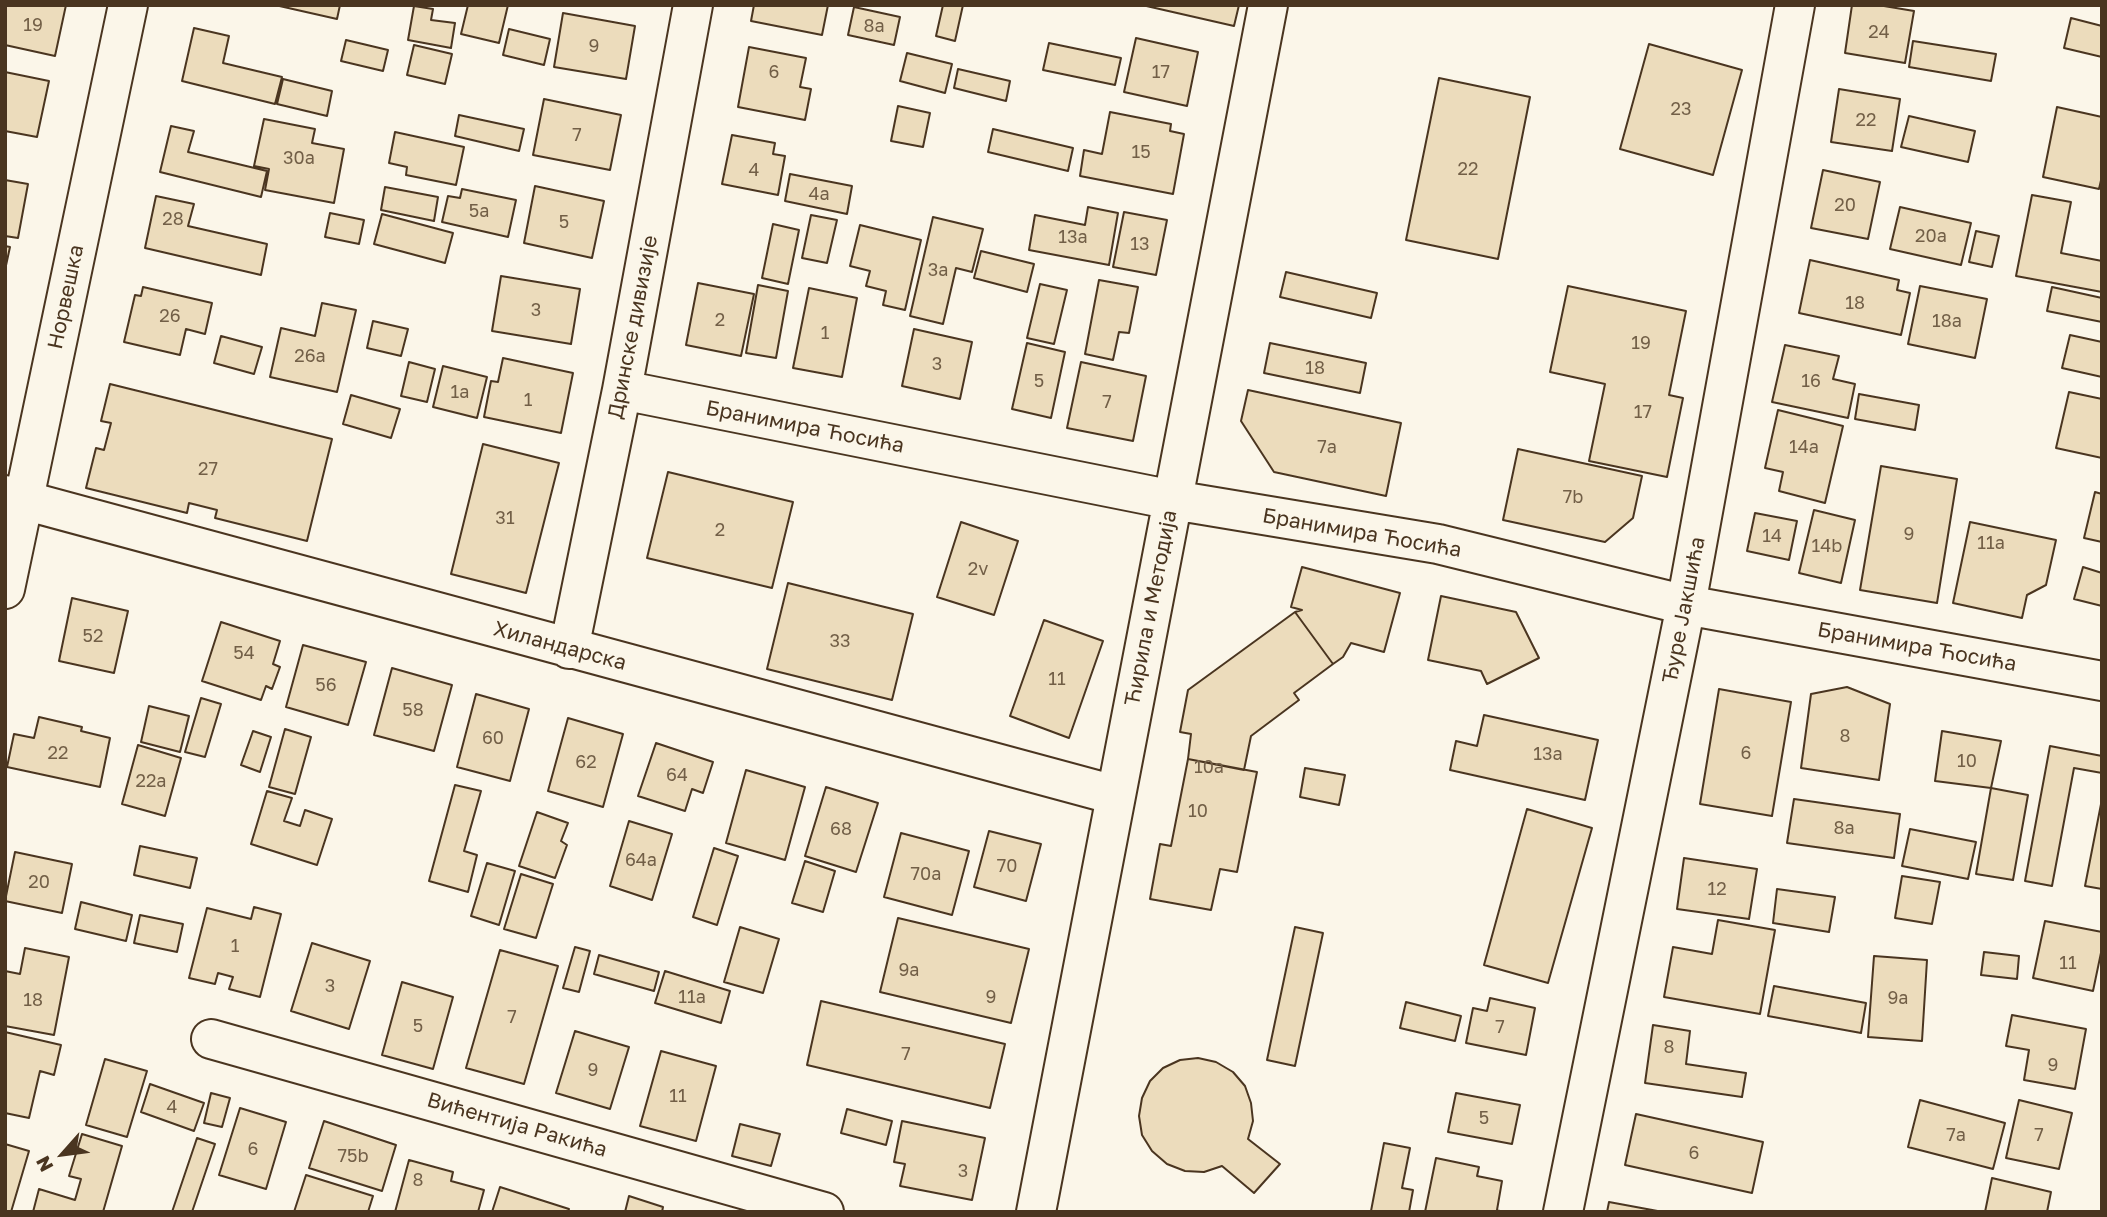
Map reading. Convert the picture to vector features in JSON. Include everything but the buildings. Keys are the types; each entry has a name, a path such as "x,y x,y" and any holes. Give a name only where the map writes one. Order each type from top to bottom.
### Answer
{"street":[{"name":"Норвешка","path":"5,589 14,497 128,5"},
{"name":"Дринске дивизије","path":"569,649 622,390 692,5"},
{"name":"Ћирила и Методија","path":"1036,1212 1268,5"},
{"name":"Ђуре Јакшића","path":"1563,1212 1686,605 1795,5"},
{"name":"Бранимира Ћосића","path":"622,390 1173,500 1438,544 1686,605 2102,681"},
{"name":"Хиландарска","path":"14,497 1115,795"},
{"name":"Вићентија Ракића","path":"211,1039 824,1212"}]}
